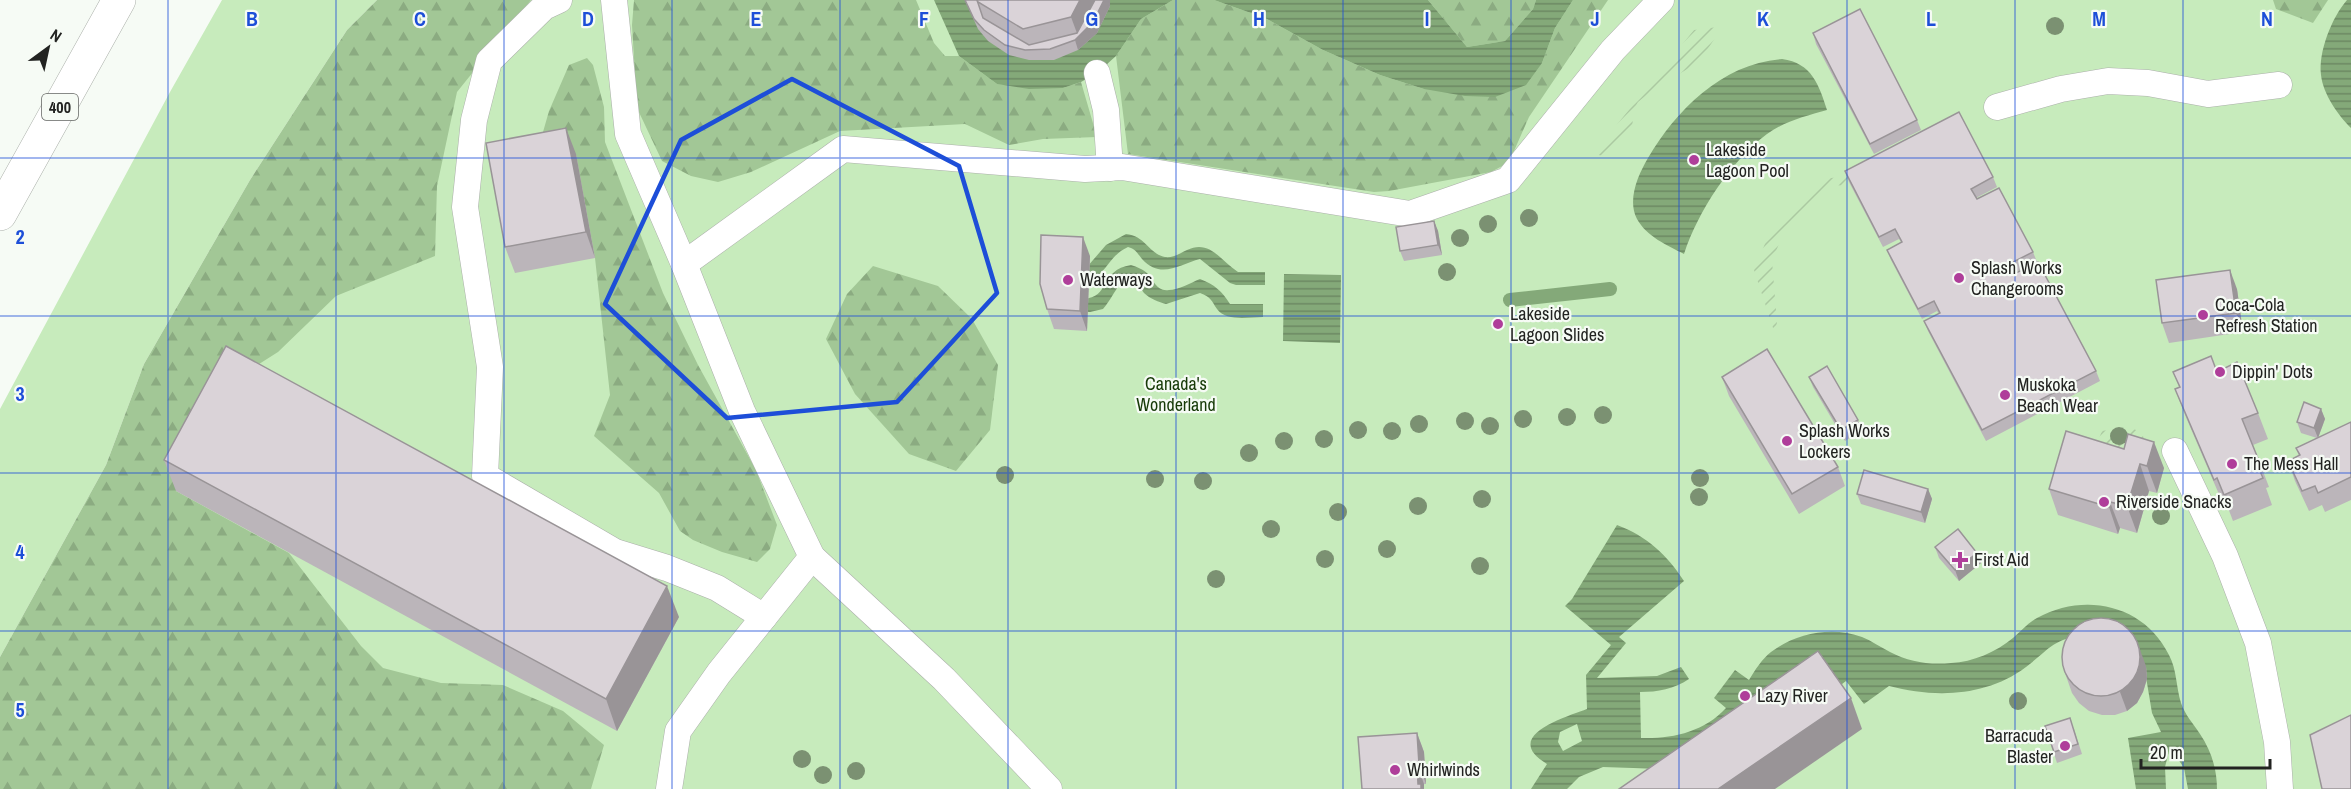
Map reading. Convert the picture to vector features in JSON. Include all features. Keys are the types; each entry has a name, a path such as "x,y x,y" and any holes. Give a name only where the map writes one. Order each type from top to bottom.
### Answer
{"highway":[{"name":"400","path":"0,214 119,0"}],"lane":[{"path":"559,0 544,7 489,61 474,120 465,207 490,367 484,476 615,552 667,568 717,588 764,617"},
{"path":"614,0 628,134 684,264 742,411 812,557 944,679 1049,789"},
{"path":"684,264 843,149 1085,170 1122,167 1410,214 1508,180 1613,50 1661,0"},
{"path":"1097,73 1106,110 1110,168"},
{"path":"1997,107 2061,89 2108,81 2148,83 2208,94 2279,85"},
{"path":"2175,452 2225,556 2258,643 2277,742 2280,789"},
{"path":"669,789 678,731 719,673 812,557"}],"highlighted area":[{"path":"792,79 959,166 997,293 897,402 727,418 605,304 681,140"}],"green space":[{"path":"222,0 377,0 347,30 250,180 144,364 106,465 0,657 0,409 170,92"},
{"path":"377,0 531,0 457,92 437,186 435,256 336,296 278,352 237,378 176,491 289,553 361,646 383,668 441,683 503,685 563,711 604,745 591,789 0,789 0,657 106,465 144,364 250,180 347,30"},
{"name":"Canada's Wonderland","path":"394,0 2351,0 2351,789 0,789"},
{"path":"634,0 916,0 934,43 945,56 959,56 997,84 1063,88 1081,82 1097,137 1043,139 1009,145 965,124 840,131 751,172 718,182 691,176 662,161 637,108 632,25"},
{"path":"1173,0 1214,0 1265,18 1323,50 1380,75 1424,89 1542,63 1555,28 1573,0 1608,0 1529,117 1514,151 1504,165 1491,172 1374,192 1128,154 1116,56 1141,19"},
{"path":"1428,0 1536,0 1533,9 1505,41 1467,47"},
{"path":"2273,0 2328,0 2313,23 2276,9"},
{"path":"1726,26 1717,35 1699,62 1654,89 1638,102 1634,109 1632,128 1611,153 1604,156 1593,154 1694,30"},
{"path":"587,58 593,65 604,107 605,142 663,293 698,365 756,470 777,525 770,549 757,562 722,552 693,540 680,531 659,493 594,436 610,395 595,258 576,155 543,132 549,111 569,65"},
{"path":"1848,176 1851,186 1833,185 1816,198 1783,234 1772,261 1777,322 1775,334 1754,270 1772,227 1799,198 1823,179"},
{"path":"873,266 938,286 972,319 998,365 990,430 956,471 909,454 855,394 826,339 847,294"},
{"path":"2133,428 2143,436 2161,467 2096,446 2102,431"}],"shaded area":[{"path":"934,0 1173,0 1141,19 1116,56 1097,73 1063,88 1029,89 997,84 959,56"},
{"path":"1214,0 1428,0 1467,47 1505,41 1533,9 1536,0 1573,0 1555,28 1542,63 1526,85 1495,97 1465,96 1424,89 1380,75 1323,50 1265,18"},
{"path":"2347,0 2351,0 2351,128 2336,111 2328,97 2321,75 2322,56 2327,35"},
{"name":"Lakeside Lagoon Pool","path":"1782,59 1792,61 1807,70 1821,92 1827,110 1796,119 1774,129 1741,158 1707,204 1684,254 1652,236 1637,219 1633,196 1641,172 1659,140 1687,107 1721,79 1760,62"},
{"path":"1126,234 1133,235 1165,257 1174,256 1195,247 1209,249 1238,272 1265,272 1265,285 1230,283 1200,259 1171,269 1156,269 1142,259 1135,250 1128,247 1116,255 1099,274 1088,280 1087,267 1106,245"},
{"path":"1131,265 1144,271 1159,288 1165,290 1177,289 1200,279 1218,289 1230,304 1263,304 1263,317 1226,316 1217,309 1209,297 1200,293 1166,304 1146,295 1131,278 1127,278 1120,284 1103,309 1090,312 1076,311 1077,298 1095,296 1113,273"},
{"path":"1284,274 1341,275 1340,343 1283,341"},
{"name":"Lazy River","path":"1617,525 1628,529 1655,547 1684,581 1619,637 1626,643 1597,678 1657,676 1681,667 1689,679 1666,689 1640,692 1641,738 1676,735 1708,723 1726,708 1714,698 1735,670 1749,680 1771,652 1803,636 1827,632 1851,634 1912,660 1935,664 1951,663 1968,661 1992,652 2034,620 2055,610 2093,605 2111,608 2129,614 2144,624 2158,638 2169,655 2183,707 2210,753 2215,767 2217,789 2188,789 2184,768 2170,747 2165,767 2166,789 2136,789 2128,738 2161,732 2152,713 2145,671 2084,635 2057,643 2011,677 1977,689 1942,693 1889,686 1864,704 1846,681 1829,694 1664,769 1603,767 1579,777 1567,789 1531,789 1547,764 1534,754 1530,745 1533,736 1541,729 1565,717 1587,709 1586,675 1611,645 1565,606 1572,599","holes":["1577,724 1582,741 1563,751 1558,742 1560,732"]}],"building":[{"path":"965,0 977,0 983,18 1029,45 1077,33 1095,0 1104,0 1093,22 1075,40 1050,49 1025,50 1005,45 984,30 974,19"},
{"path":"977,0 1080,0 1071,17 1023,29"},
{"path":"1860,9 1917,120 1870,144 1813,33"},
{"name":"Splash Works Changerooms","path":"1959,112 1993,177 1971,189 1977,199 1999,188 2033,252 2011,263 2016,273 2038,262 2096,371 1982,430 1924,321 1940,313 1934,301 1918,309 1887,250 1902,242 1895,229 1879,237 1845,171"},
{"path":"566,128 586,232 505,247 486,143"},
{"path":"1434,221 1438,245 1400,251 1396,227"},
{"name":"Waterways","path":"1041,235 1083,237 1080,311 1047,309 1040,284"},
{"path":"2230,270 2236,313 2162,323 2156,280"},
{"path":"226,346 667,586 606,699 164,460"},
{"name":"Splash Works Lockers","path":"1767,349 1838,467 1792,494 1722,377"},
{"name":"The Mess Hall","path":"2211,356 2217,372 2237,362 2258,413 2242,419 2259,461 2256,462 2263,478 2224,495 2217,478 2214,480 2175,389 2180,387 2173,372"},
{"path":"1827,366 1858,420 1841,430 1809,377"},
{"path":"2304,402 2321,409 2314,428 2297,422"},
{"path":"2351,422 2351,477 2318,493 2315,486 2302,491 2288,461 2300,455 2296,448"},
{"path":"2066,431 2124,449 2128,434 2154,442 2147,466 2140,464 2127,506 2110,502 2109,507 2049,489"},
{"path":"1864,470 1928,489 1921,512 1857,494"},
{"path":"1958,529 1977,553 1955,570 1935,547"},
{"path":"2101,618 2116,621 2129,629 2137,642 2140,657 2137,672 2129,685 2116,693 2101,696 2086,693 2073,685 2065,672 2062,657 2065,642 2073,629 2086,621"},
{"path":"1818,651 1851,698 1718,789 1619,789"},
{"path":"2351,715 2351,789 2322,789 2310,735"},
{"path":"2070,718 2078,744 2054,752 2045,726"},
{"path":"1417,733 1418,784 1421,784 1421,789 1362,789 1358,737"}],"waterway":[{"path":"1510,300 1610,289"}],"place":[{"name":"Lakeside Lagoon Pool","path":"1694,160"},
{"name":"Splash Works Changerooms","path":"1959,278"},
{"name":"Waterways","path":"1068,280"},
{"name":"Coca-Cola Refresh Station","path":"2203,315"},
{"name":"Lakeside Lagoon Slides","path":"1498,324"},
{"name":"Dippin' Dots","path":"2220,372"},
{"name":"Muskoka Beach Wear","path":"2005,395"},
{"name":"Splash Works Lockers","path":"1787,441"},
{"name":"The Mess Hall","path":"2232,464"},
{"name":"Riverside Snacks","path":"2104,502"},
{"name":"First Aid","path":"1960,560"},
{"name":"Lazy River","path":"1745,696"},
{"name":"Barracuda Blaster","path":"2065,746"},
{"name":"Whirlwinds","path":"1395,770"}]}
